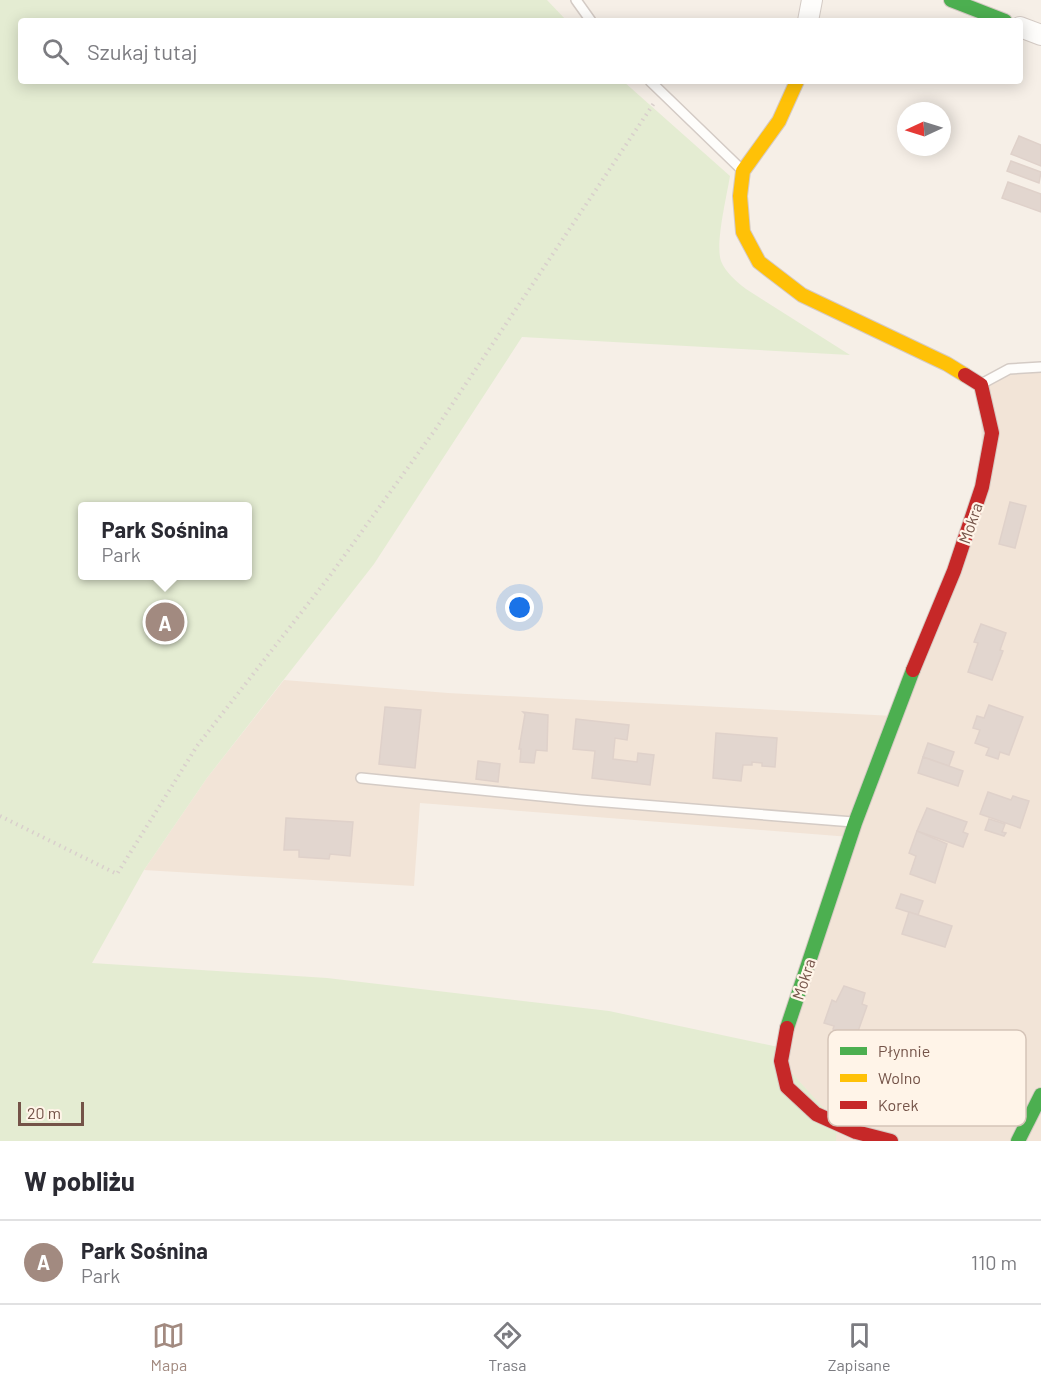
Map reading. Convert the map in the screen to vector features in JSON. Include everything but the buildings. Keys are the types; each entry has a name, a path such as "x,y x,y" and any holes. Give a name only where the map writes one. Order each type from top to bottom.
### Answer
{"street":[{"path":"809,18 812,0"},
{"path":"951,0 997,18"},
{"path":"1023,28 1041,35"},
{"path":"796,84 779,121 743,171 740,196 743,232 759,262 802,295 947,364 981,384"},
{"name":"Mokra","path":"828,1119 816,1114 787,1087 781,1061 785,1034 855,823 894,716 954,572 982,487 992,433 981,384"},
{"path":"1026,1125 1041,1095"},
{"name":"Mokra","path":"843,1126 891,1141"},
{"path":"1018,1141 1026,1126"}],"lane":[{"path":"576,0 589,18"},
{"path":"653,84 743,171"},
{"path":"981,384 1010,369 1041,367"},
{"path":"361,778 581,800 855,823"}],"path":[{"path":"0,816 117,874 197,746 329,577 435,430 661,92"}],"shaded area":[{"path":"1041,367 1041,1141 836,1141 836,1126 1026,1126 1026,1030 828,1030 828,1114 781,1061 850,837 420,803 414,886 144,870 207,778 284,680 448,693 894,716 982,487 981,385 1009,369"}],"green space":[{"path":"0,0 547,0 564,18 18,18 18,84 626,84 730,176 719,243 721,261 728,273 746,289 850,355 522,337 374,564 207,778 144,870 92,963 327,978 609,1011 783,1048 781,1061 828,1113 828,1126 837,1126 836,1141 0,1141"}],"traffic: fast":[{"path":"951,0 997,18"},
{"path":"787,1028 855,823 913,670"},
{"path":"1026,1125 1041,1095"},
{"path":"1018,1141 1026,1126"}],"traffic: slow":[{"path":"796,84 779,121 743,171 740,196 743,232 759,262 802,295 947,364 965,375"}],"traffic: jam":[{"path":"913,670 954,571 982,487 992,433 981,385 965,375"},
{"path":"787,1028 781,1061 787,1087 816,1114 828,1119"},
{"path":"843,1126 891,1141"}],"place":[{"name":"Park Sośnina","path":"165,622"}]}
